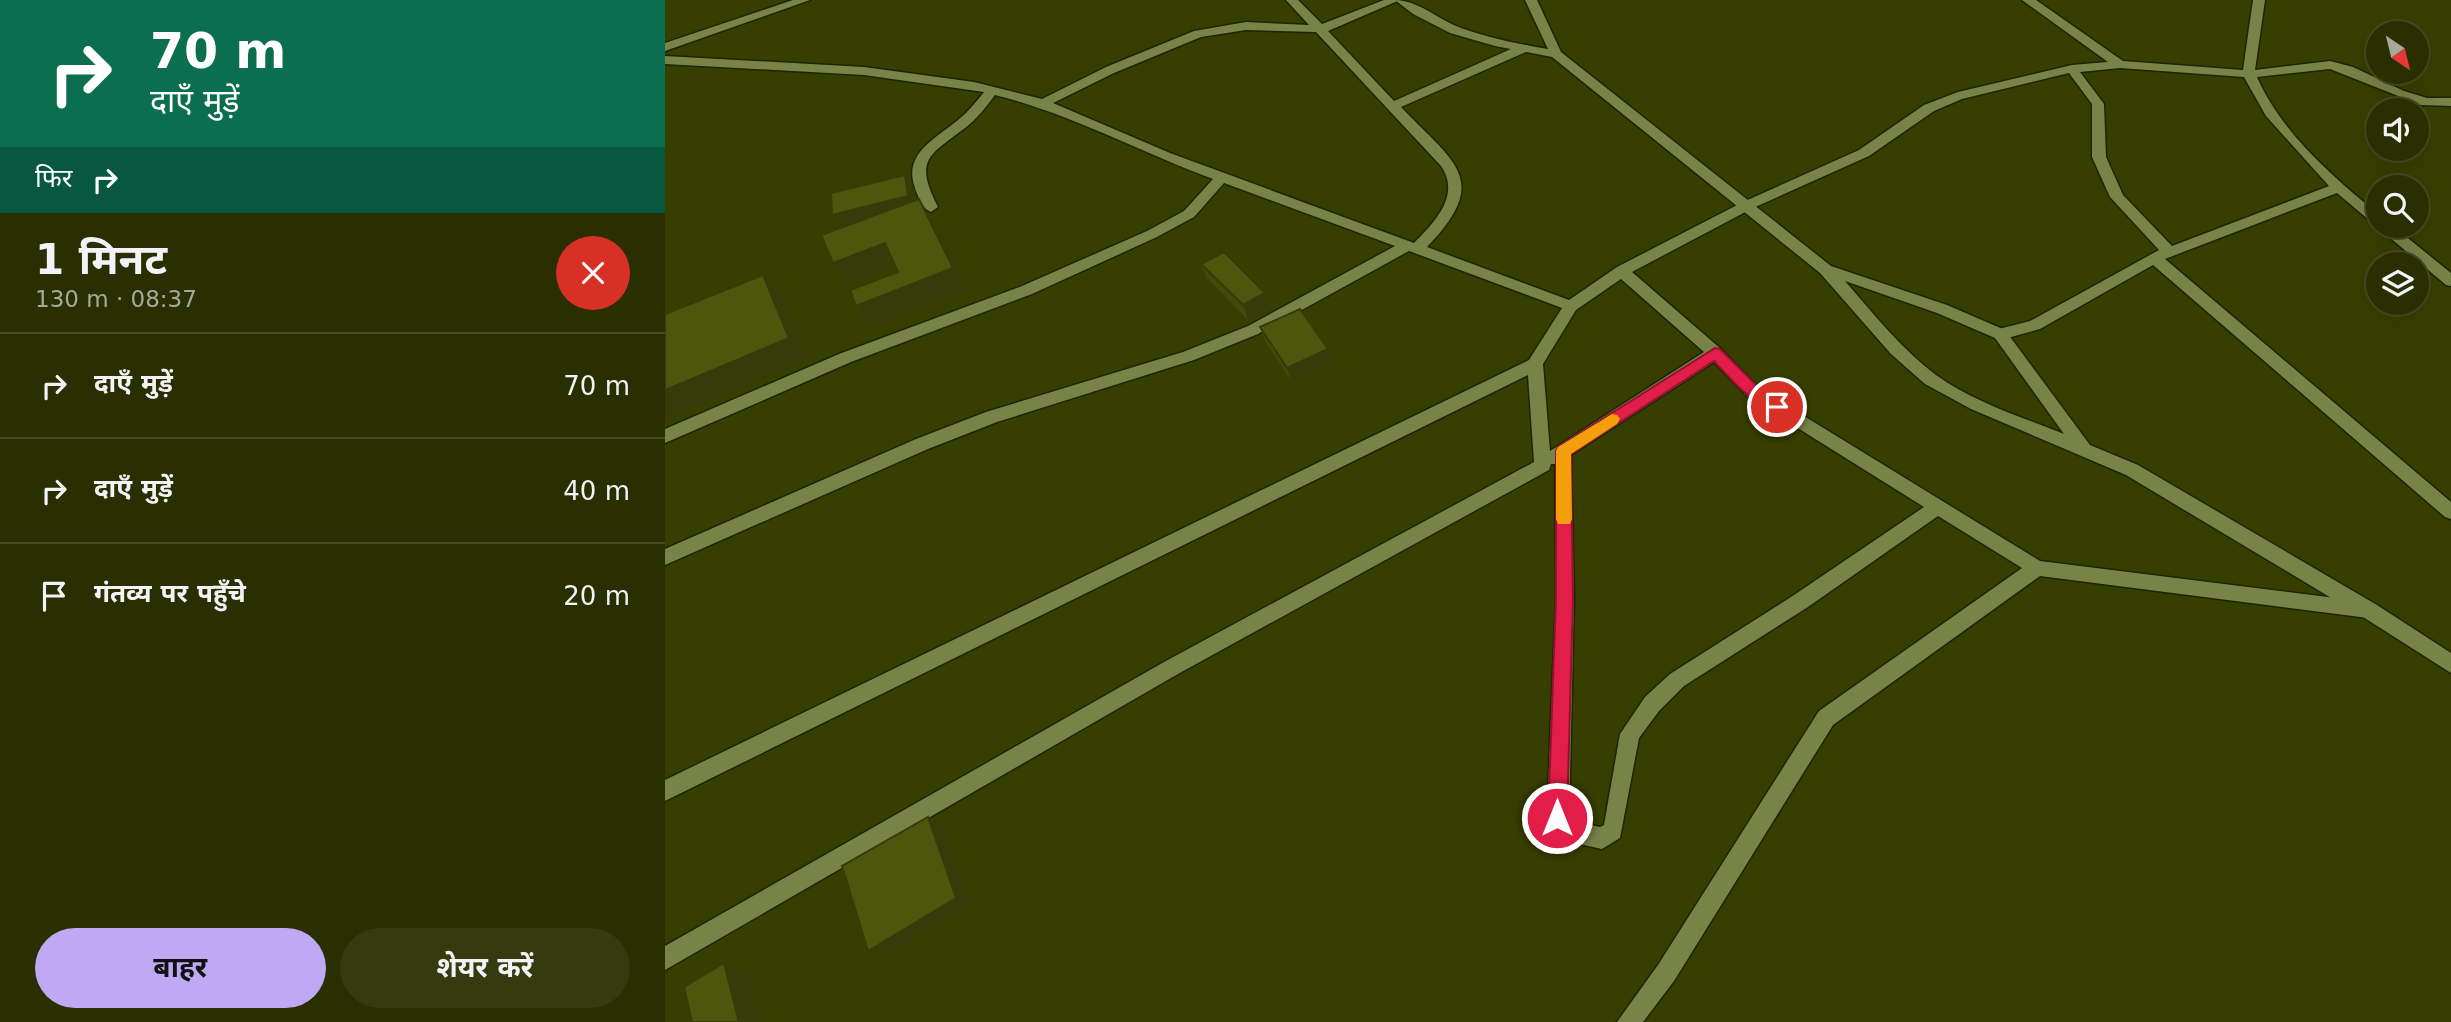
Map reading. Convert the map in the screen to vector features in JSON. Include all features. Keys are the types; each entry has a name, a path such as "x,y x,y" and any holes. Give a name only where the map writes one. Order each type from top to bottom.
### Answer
{"street":[{"path":"665,47 804,0"},
{"path":"665,557 922,444 992,417 1188,356 1253,330 1412,248 1440,226 1453,203 1455,178 1446,163 1291,0"},
{"path":"1043,103 1110,69 1198,34 1246,26 1321,29 1394,0"},
{"path":"1402,0 1417,13 1450,29 1556,54"},
{"path":"1531,0 1556,54 1825,269 1897,351 1931,380 1977,405 2132,470 2370,611 2451,664"},
{"path":"2028,0 2120,64"},
{"path":"2259,0 2249,74 2264,105 2337,188 2366,212"},
{"path":"1393,106 1524,48"},
{"path":"665,60 864,71 992,91 1043,103 1165,156 1571,306"},
{"path":"665,791 1535,364 1571,306 1622,271 1748,205 1864,153 1929,108 1958,96 2072,69 2120,64 2249,74 2330,65 2349,70 2426,102 2451,102"},
{"path":"2072,69 2098,104 2099,158 2117,197 2162,255 2451,512"},
{"path":"931,206 920,187 916,167 919,157 928,146 969,118 992,91"},
{"path":"665,436 845,358 1027,290 1153,234 1189,214 1222,177"},
{"path":"2000,334 2035,325 2162,255 2337,188"},
{"path":"2398,238 2451,281"},
{"path":"1825,269 1942,309 2000,334 2083,448"},
{"path":"1622,271 1715,353 1755,393 2037,568 2370,611"},
{"path":"665,959 1171,668 1543,465 1715,353"},
{"path":"1535,364 1543,465"},
{"path":"1563,451 1565,598 1557,813 1559,827 1602,838 1613,831 1630,734 1652,704 1677,680 1801,601 1937,507"},
{"path":"1629,1022 1666,973 1826,718 2037,568"}],"building":[{"path":"905,175 908,196 832,215 831,193"},
{"path":"919,199 953,268 856,306 850,290 898,272 885,243 833,263 821,235"},
{"path":"1224,252 1265,293 1243,305 1201,264"},
{"path":"763,275 789,338 665,390 665,314"},
{"path":"1300,309 1328,349 1287,368 1260,327"},
{"path":"928,817 956,898 868,951 842,866"},
{"path":"724,963 739,1022 692,1022 684,987"}],"slow traffic":[{"path":"1564,519 1563,451 1612,419"}],"route":[{"path":"1557,818 1565,598 1563,451 1715,353 1755,393 1777,407"}]}
